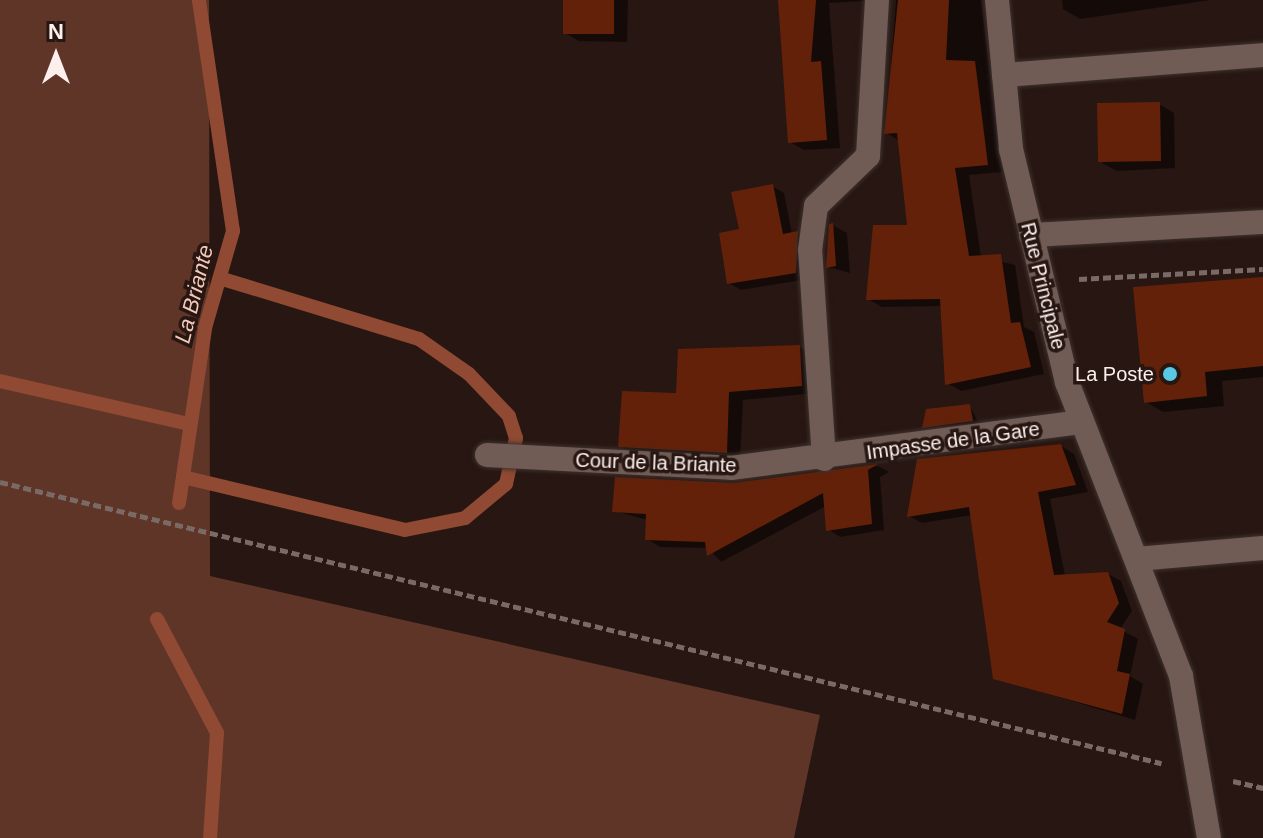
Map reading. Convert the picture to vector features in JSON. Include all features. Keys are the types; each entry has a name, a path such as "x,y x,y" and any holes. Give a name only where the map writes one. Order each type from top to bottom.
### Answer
{"street":[{"path":"824,459 810,250 816,206 868,156 877,0"},
{"name":"Rue Principale","path":"997,0 1004,75 1031,235 1042,281 1082,422 1181,676 1203,774"},
{"path":"1004,75 1263,55"},
{"path":"1031,235 1263,222"},
{"name":"Impasse de la Gare","path":"824,459 1082,422"},
{"name":"Cour de la Briante","path":"487,455 731,468 824,459"},
{"path":"1137,559 1263,548"},
{"path":"1203,774 1209,838"}],"path":[{"path":"1042,281 1263,269"},
{"path":"0,482 1203,774"}],"shaded area":[{"path":"0,0 209,0 210,576 820,715 794,838 0,838"}],"building":[{"path":"563,0 614,0 614,34 563,34"},
{"path":"778,0 816,0 811,62 821,61 827,140 788,143"},
{"path":"898,0 949,0 946,60 975,61 988,165 955,168 969,256 1001,254 1011,323 1020,322 1031,367 945,385 940,299 866,300 873,225 907,225 897,133 884,134"},
{"path":"1160,102 1161,161 1098,162 1097,103"},
{"path":"773,184 783,234 798,231 796,273 727,284 719,233 739,229 731,192"},
{"path":"833,223 836,266 826,268 829,224"},
{"path":"1263,277 1263,366 1205,372 1207,396 1144,403 1133,287"},
{"path":"800,345 802,386 729,392 727,453 618,447 622,391 676,393 678,349"},
{"path":"970,404 973,421 922,428 926,409"},
{"path":"1061,444 1076,485 1038,492 1054,575 1108,572 1119,603 1107,622 1125,629 1117,671 1130,674 1122,714 993,679 969,507 907,517 917,459"},
{"path":"878,464 868,470 872,524 826,531 823,493 707,556 705,542 645,540 646,514 612,512 615,477 733,483"}],"waterway":[{"name":"La Briante","path":"179,503 205,328 233,231 199,0"},
{"path":"183,477 405,530 465,518 506,484 516,438 509,416 469,374 419,339 220,278"},
{"path":"0,381 190,424"},
{"name":"La Briante","path":"157,619 217,733 210,838"}],"place":[{"name":"La Poste","path":"1170,374"}]}
